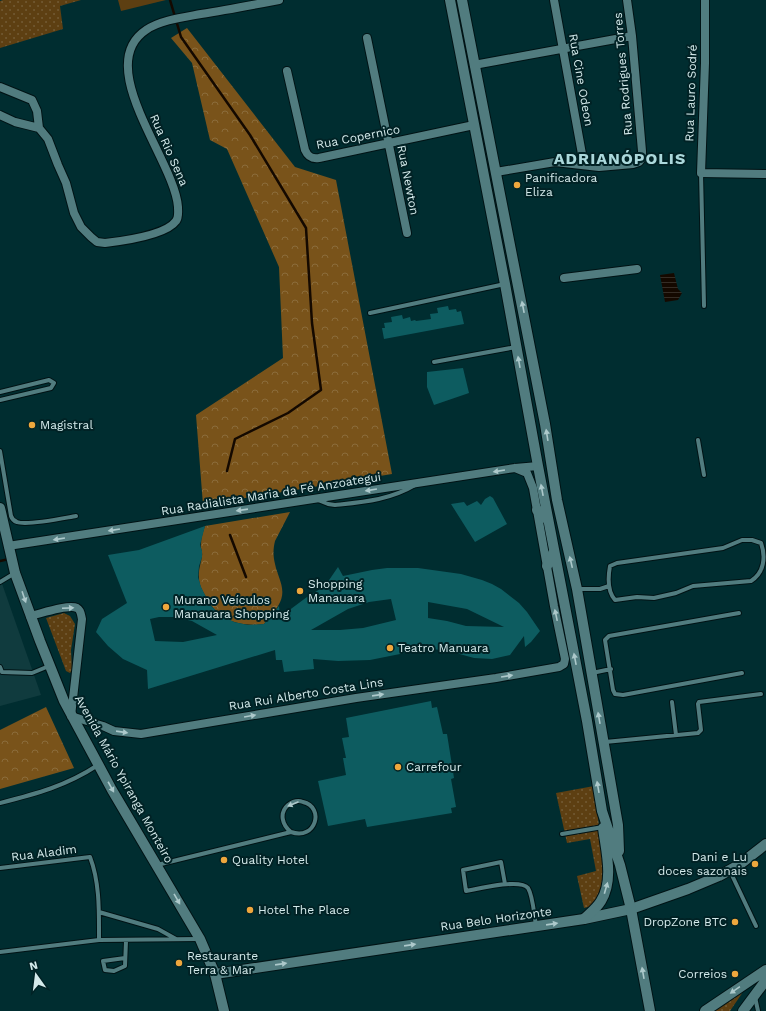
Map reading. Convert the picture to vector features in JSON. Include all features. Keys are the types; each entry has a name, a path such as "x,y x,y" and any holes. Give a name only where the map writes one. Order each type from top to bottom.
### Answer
{"main road":[{"path":"450,0 587,721 602,811 608,885 600,902 584,920"},
{"path":"462,0 545,424 557,500 577,589 618,825 620,865"},
{"name":"Avenida Mário Ypiranga Monteiro","path":"0,508 15,573 30,616 71,716 200,939 215,974 224,1011"},
{"path":"537,510 548,520"},
{"path":"547,566 554,551"},
{"path":"602,811 620,865 632,909 650,1011"},
{"name":"Rua Belo Horizonte","path":"215,974 584,920 632,909 688,889 730,870 740,865 766,844"},
{"path":"705,1011 766,970"},
{"path":"743,1011 766,980"}],"street":[{"path":"261,2 279,0"},
{"name":"Rua Cine Odeon","path":"554,0 564,48 584,165"},
{"name":"Rua Rodrigues Torres","path":"584,165 599,167 633,164 639,162 642,158 632,36 627,0"},
{"name":"Rua Lauro Sodré","path":"701,174 705,63 705,0"},
{"name":"Rua Rio Sena","path":"0,87 32,100 37,111 39,128 48,139 66,183 74,213 82,227 91,237 97,242 112,242 155,234 171,227 176,222 179,216 178,201 175,191 140,116 127,73 129,51 138,37 147,29 165,22 261,2"},
{"path":"474,65 632,36"},
{"name":"Rua Newton","path":"367,38 407,233"},
{"name":"Rua Copernico","path":"287,71 305,150 312,158 319,158 388,144 474,125"},
{"path":"0,115 16,122 39,128"},
{"path":"496,172 555,162 584,165"},
{"path":"701,174 766,174"},
{"path":"564,278 637,269"},
{"name":"Rua Radialista Maria da Fé Anzoategui","path":"8,546 515,468 538,466"},
{"name":"Rua Rui Alberto Costa Lins","path":"71,716 114,731 141,734 356,698 547,669 562,665 565,660 534,488 527,473 515,468"},
{"path":"30,616 73,607 78,608 81,612 82,619 71,716"}],"lane":[{"name":"Rua Lauro Sodré","path":"701,174 704,306"},
{"path":"370,313 505,284"},
{"path":"434,362 516,347"},
{"path":"0,392 48,380 54,383 51,388 0,400"},
{"path":"698,440 704,475"},
{"path":"0,451 11,516 13,520 18,523 25,523 76,516"},
{"path":"742,540 752,540 761,543 764,551 763,562 757,577 750,582 693,586 676,593 654,598 637,597 622,600 615,600 609,586 610,566 617,563 723,548 742,540"},
{"path":"0,582 15,573"},
{"path":"577,589 600,589 609,586"},
{"path":"739,613 609,636 605,640 615,694 623,695 742,674"},
{"path":"0,667 2,672 32,673 50,665"},
{"path":"591,673 611,669"},
{"path":"603,743 700,732 698,704 701,701 761,694"},
{"path":"672,702 676,735"},
{"path":"0,803 44,792 82,775 98,765"},
{"path":"157,865 291,832 296,834 305,833 313,827 316,817 315,812 309,804 295,801 284,810 284,825 291,832"},
{"path":"562,834 603,827"},
{"name":"Rua Aladim","path":"0,868 90,857 95,868 99,912"},
{"path":"505,884 501,862 463,870 466,891 505,884 515,884 528,888 536,926"},
{"path":"730,870 756,926"},
{"path":"99,940 99,912 158,929 176,940"},
{"path":"0,952 99,940 126,941 200,939"},
{"path":"125,958 103,961 105,970 114,970 125,966 126,941"},
{"path":"755,995 758,1011"}],"shaded area":[{"path":"81,0 60,6 63,29 0,48 0,1"},
{"path":"118,0 166,0 121,11"},
{"path":"674,273 678,289 682,293 678,300 665,302 660,275"},
{"path":"0,578 41,695 0,706"},
{"path":"64,613 70,616 75,624 71,650 72,670 70,673 66,671 46,618"},
{"path":"594,786 606,882 597,905 584,908 577,876 596,871 590,839 567,843 556,793"},
{"path":"745,989 730,1011 713,1011"}],"green space":[{"path":"187,28 295,167 336,180 392,474 203,505 196,415 283,358 279,267 227,149 210,140 192,63 171,38"},
{"path":"290,512 275,541 274,547 274,561 282,590 281,600 277,608 264,624 254,625 237,623 222,616 210,604 200,582 199,572 202,554 201,542 205,526"},
{"path":"46,707 74,768 0,789 0,730"}],"building":[{"path":"448,306 449,310 456,309 457,312 461,311 464,324 384,339 382,328 385,328 384,323 392,322 391,317 402,315 403,319 410,317 411,321 431,319 430,314 438,313 437,308"},
{"path":"463,368 469,393 434,405 427,387 427,372"},
{"path":"490,496 493,498 507,524 475,542 451,504 464,502 467,506 477,501 481,505 485,499"},
{"name":"Murano Veículos Manauara Shopping","path":"205,526 200,545 202,557 198,577 201,587 210,605 221,615 234,622 248,625 264,624 279,606 280,617 325,586 338,567 343,576 387,568 418,568 461,574 492,584 519,603 540,631 525,647 524,636 510,655 492,659 474,658 445,650 425,649 370,660 338,661 313,659 314,669 284,672 282,660 276,660 275,650 148,689 147,670 123,659 108,646 96,632 102,619 127,603 108,555 139,550","holes":["391,599 396,620 363,628 311,630 348,609 369,602","428,602 467,609 504,627 466,626 428,618","159,617 175,617 192,621 217,635 183,642 155,641 150,619"]},
{"name":"Carrefour","path":"431,701 432,708 437,707 443,734 447,734 454,778 451,779 456,807 451,808 452,813 367,827 365,819 328,826 318,781 346,775 343,758 346,758 342,738 349,737 346,718"}],"waterway":[{"path":"170,0 181,37 250,135 306,228 312,323 321,390 288,413 235,439 227,471"},
{"path":"230,535 246,577"},
{"path":"0,561 9,559"}],"place":[{"name":"Panificadora Eliza","path":"517,185"},
{"name":"Magistral","path":"32,425"},
{"name":"Shopping Manauara","path":"300,591"},
{"name":"Murano Veículos Manauara Shopping","path":"166,607"},
{"name":"Teatro Manuara","path":"390,648"},
{"name":"Carrefour","path":"398,767"},
{"name":"Quality Hotel","path":"224,860"},
{"name":"Dani e Lu doces sazonais","path":"755,864"},
{"name":"Hotel The Place","path":"250,910"},
{"name":"DropZone BTC","path":"735,922"},
{"name":"Restaurante Terra & Mar","path":"179,963"},
{"name":"Correios","path":"735,974"}],"district":[{"name":"ADRIANÓPOLIS","path":"620,158"}]}
